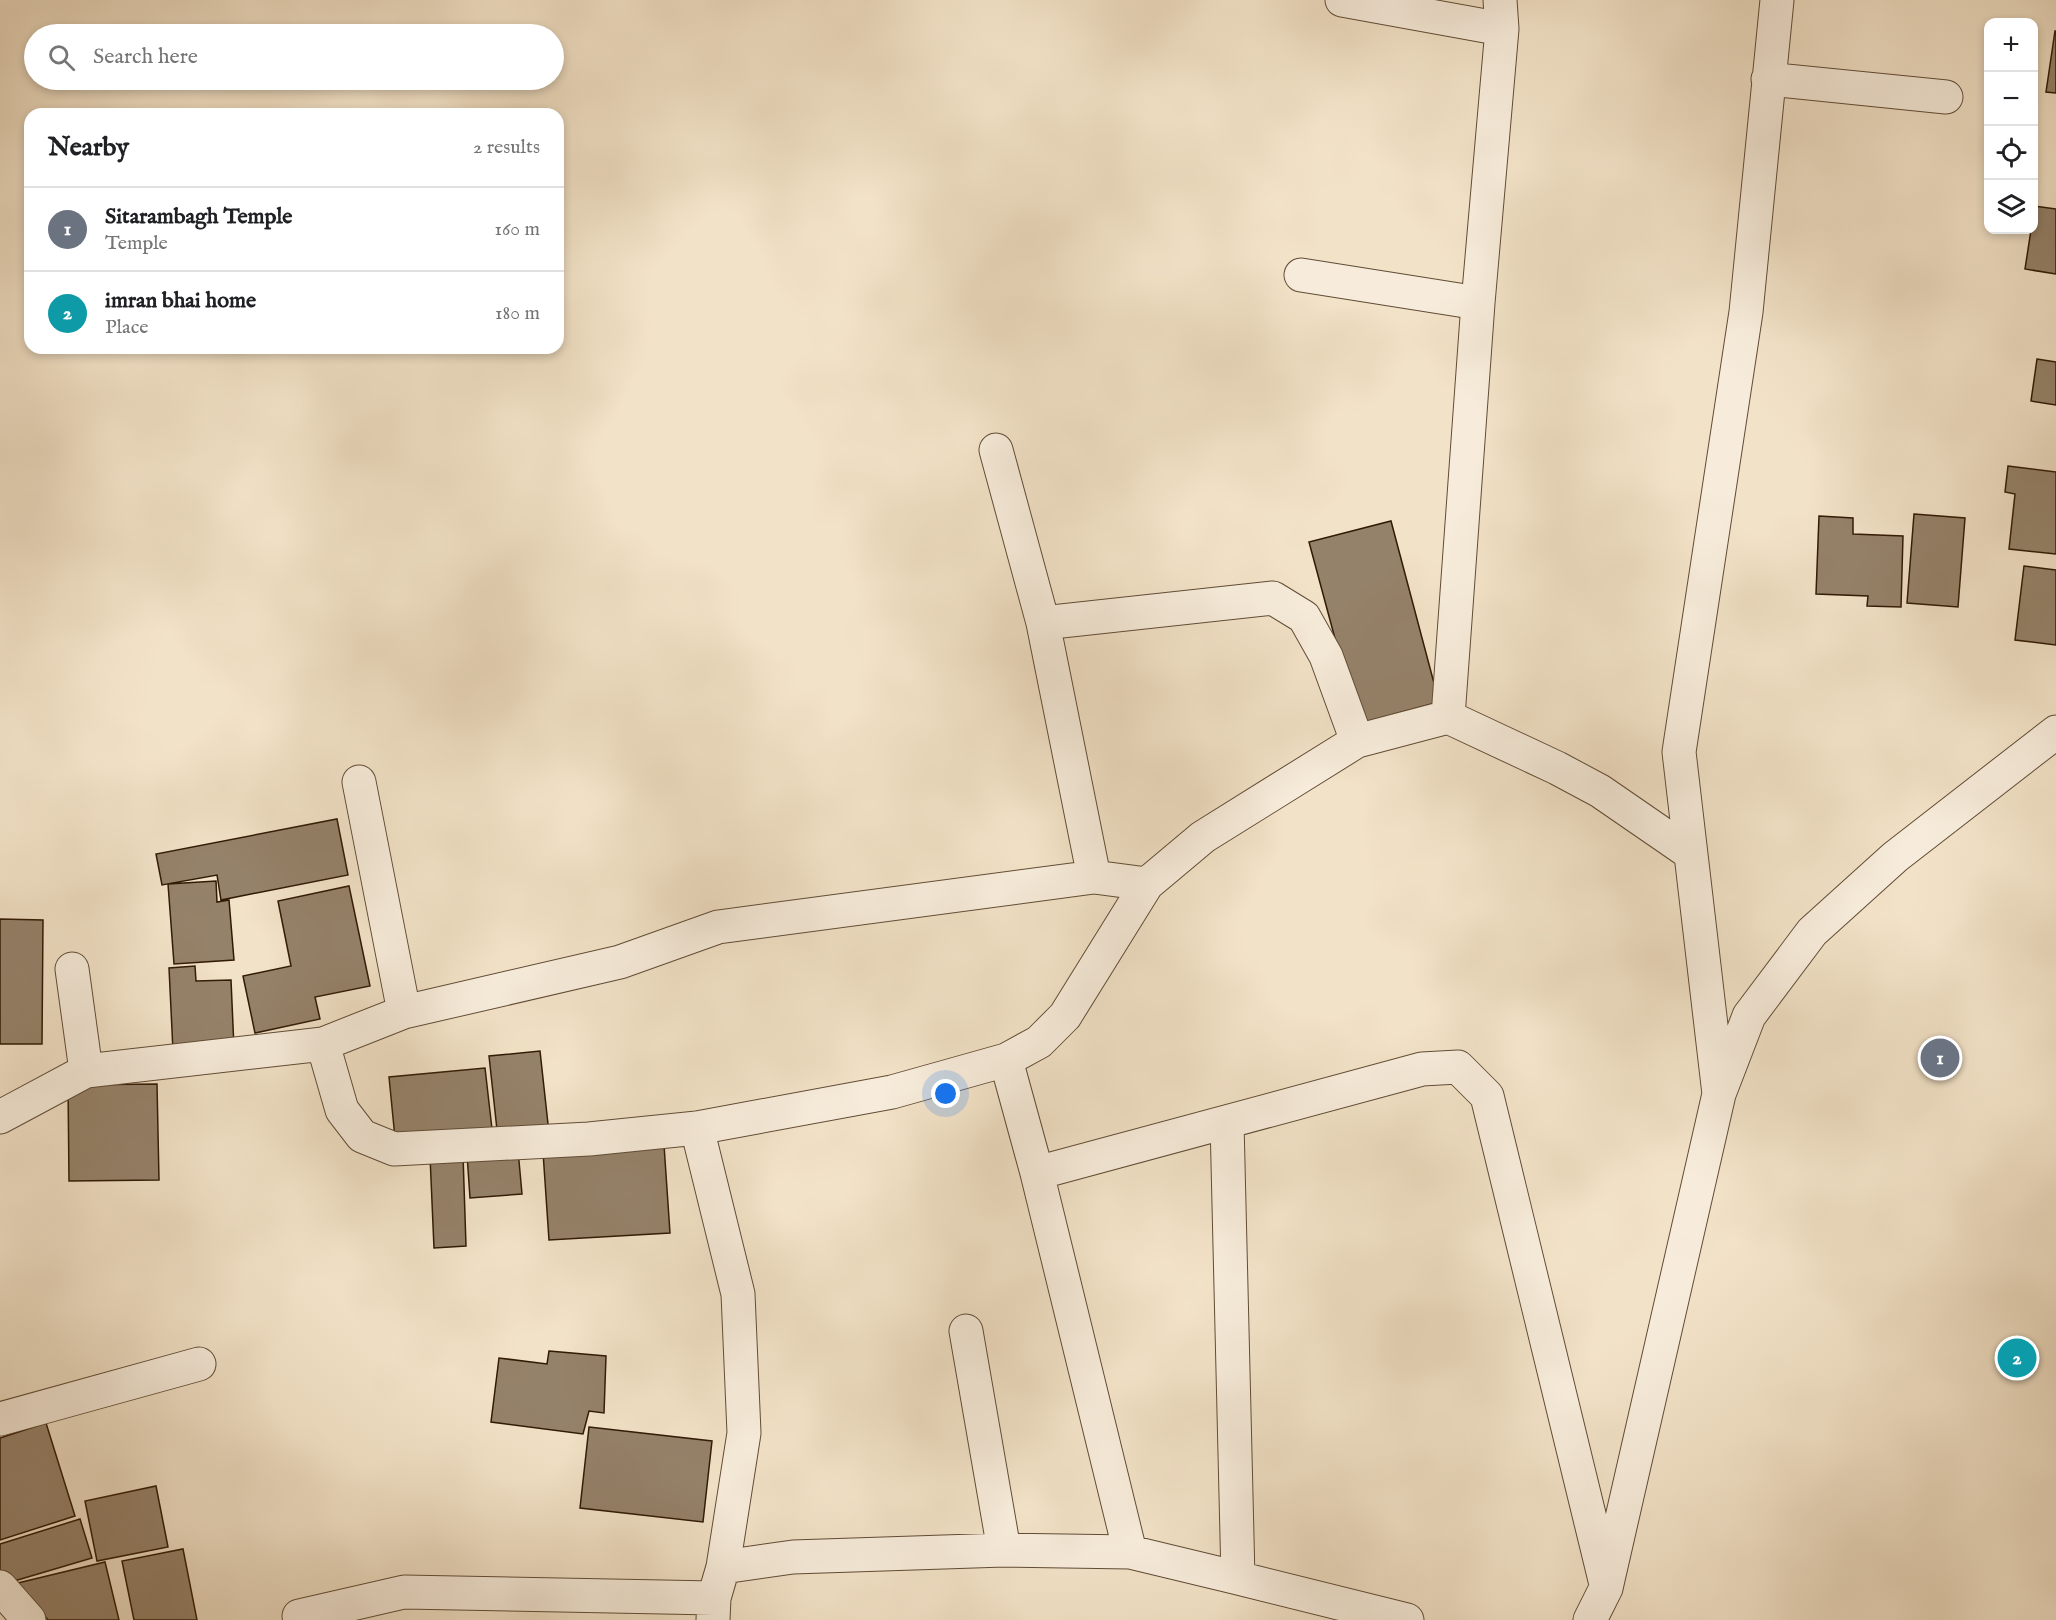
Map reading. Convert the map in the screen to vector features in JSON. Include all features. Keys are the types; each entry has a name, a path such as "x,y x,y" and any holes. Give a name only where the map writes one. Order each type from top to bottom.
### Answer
{"street":[{"path":"1342,0 1501,14 1448,717"},
{"path":"1719,1094 1679,752 1746,312 1768,79 1778,0"},
{"path":"1768,79 1946,97"},
{"path":"1301,275 1478,303"},
{"path":"996,450 1043,623 1094,877"},
{"path":"1043,623 1273,598 1304,617 1326,656 1357,741"},
{"path":"323,1044 342,1110 362,1136 394,1149 589,1138 697,1128 892,1092 1006,1060 1039,1042 1065,1016 1147,884 1203,837 1357,741 1448,717 1557,768 1600,791 1690,853"},
{"path":"1590,1620 1606,1588 1719,1094 1749,1016 1812,932 1895,857 2056,732"},
{"path":"359,782 404,1012"},
{"path":"0,1117 86,1071 323,1044 404,1012 620,962 718,927 1094,877 1147,884"},
{"path":"72,969 86,1071"},
{"path":"1006,1060 1037,1173 1130,1552"},
{"path":"1037,1173 1422,1069 1458,1067 1487,1096 1606,1588"},
{"path":"1227,1122 1238,1578"},
{"path":"697,1128 738,1294 744,1433 717,1595"},
{"path":"966,1331 1004,1550"},
{"path":"0,1419 199,1364"},
{"path":"299,1616 404,1592 717,1595 793,1557 1004,1550 1130,1552 1407,1620"},
{"path":"0,1587 29,1620"}],"building":[{"path":"2056,31 2056,93 2046,92"},
{"path":"2038,207 2056,209 2056,274 2025,269 2030,234 2038,234"},
{"path":"2037,359 2056,362 2056,405 2031,401"},
{"path":"2008,466 2056,472 2056,554 2009,549 2015,494 2005,492"},
{"path":"1914,514 1965,518 1958,607 1907,603"},
{"path":"1819,516 1853,518 1853,534 1903,536 1901,607 1867,606 1868,596 1816,594"},
{"path":"1391,521 1439,702 1358,724 1309,542"},
{"path":"2024,566 2056,570 2056,645 2015,640"},
{"path":"337,819 348,875 221,900 217,875 162,885 156,854"},
{"path":"216,881 217,902 229,900 234,960 174,964 168,884"},
{"path":"349,886 370,986 315,997 320,1019 255,1033 243,976 291,966 278,901"},
{"path":"0,919 43,920 42,1044 0,1044"},
{"path":"195,966 196,981 231,980 234,1048 173,1051 169,968"},
{"path":"540,1051 549,1133 498,1139 489,1056"},
{"path":"485,1068 492,1129 395,1138 389,1077"},
{"path":"157,1084 159,1180 69,1181 68,1085"},
{"path":"664,1145 670,1233 549,1240 543,1152"},
{"path":"518,1150 522,1194 470,1198 467,1154"},
{"path":"463,1155 466,1246 434,1248 430,1156"},
{"path":"549,1351 606,1356 604,1413 589,1411 583,1434 491,1422 499,1358 547,1364"},
{"path":"46,1423 75,1516 0,1540 0,1438"},
{"path":"589,1427 712,1441 703,1522 580,1508"},
{"path":"156,1486 168,1547 97,1561 85,1501"},
{"path":"80,1519 92,1558 4,1584 0,1571 0,1544"},
{"path":"183,1549 197,1620 134,1620 122,1561"},
{"path":"105,1562 119,1620 48,1620 18,1583"}],"place":[{"name":"Sitarambagh Temple","path":"1940,1058"},
{"name":"imran bhai home","path":"2017,1358"}]}
